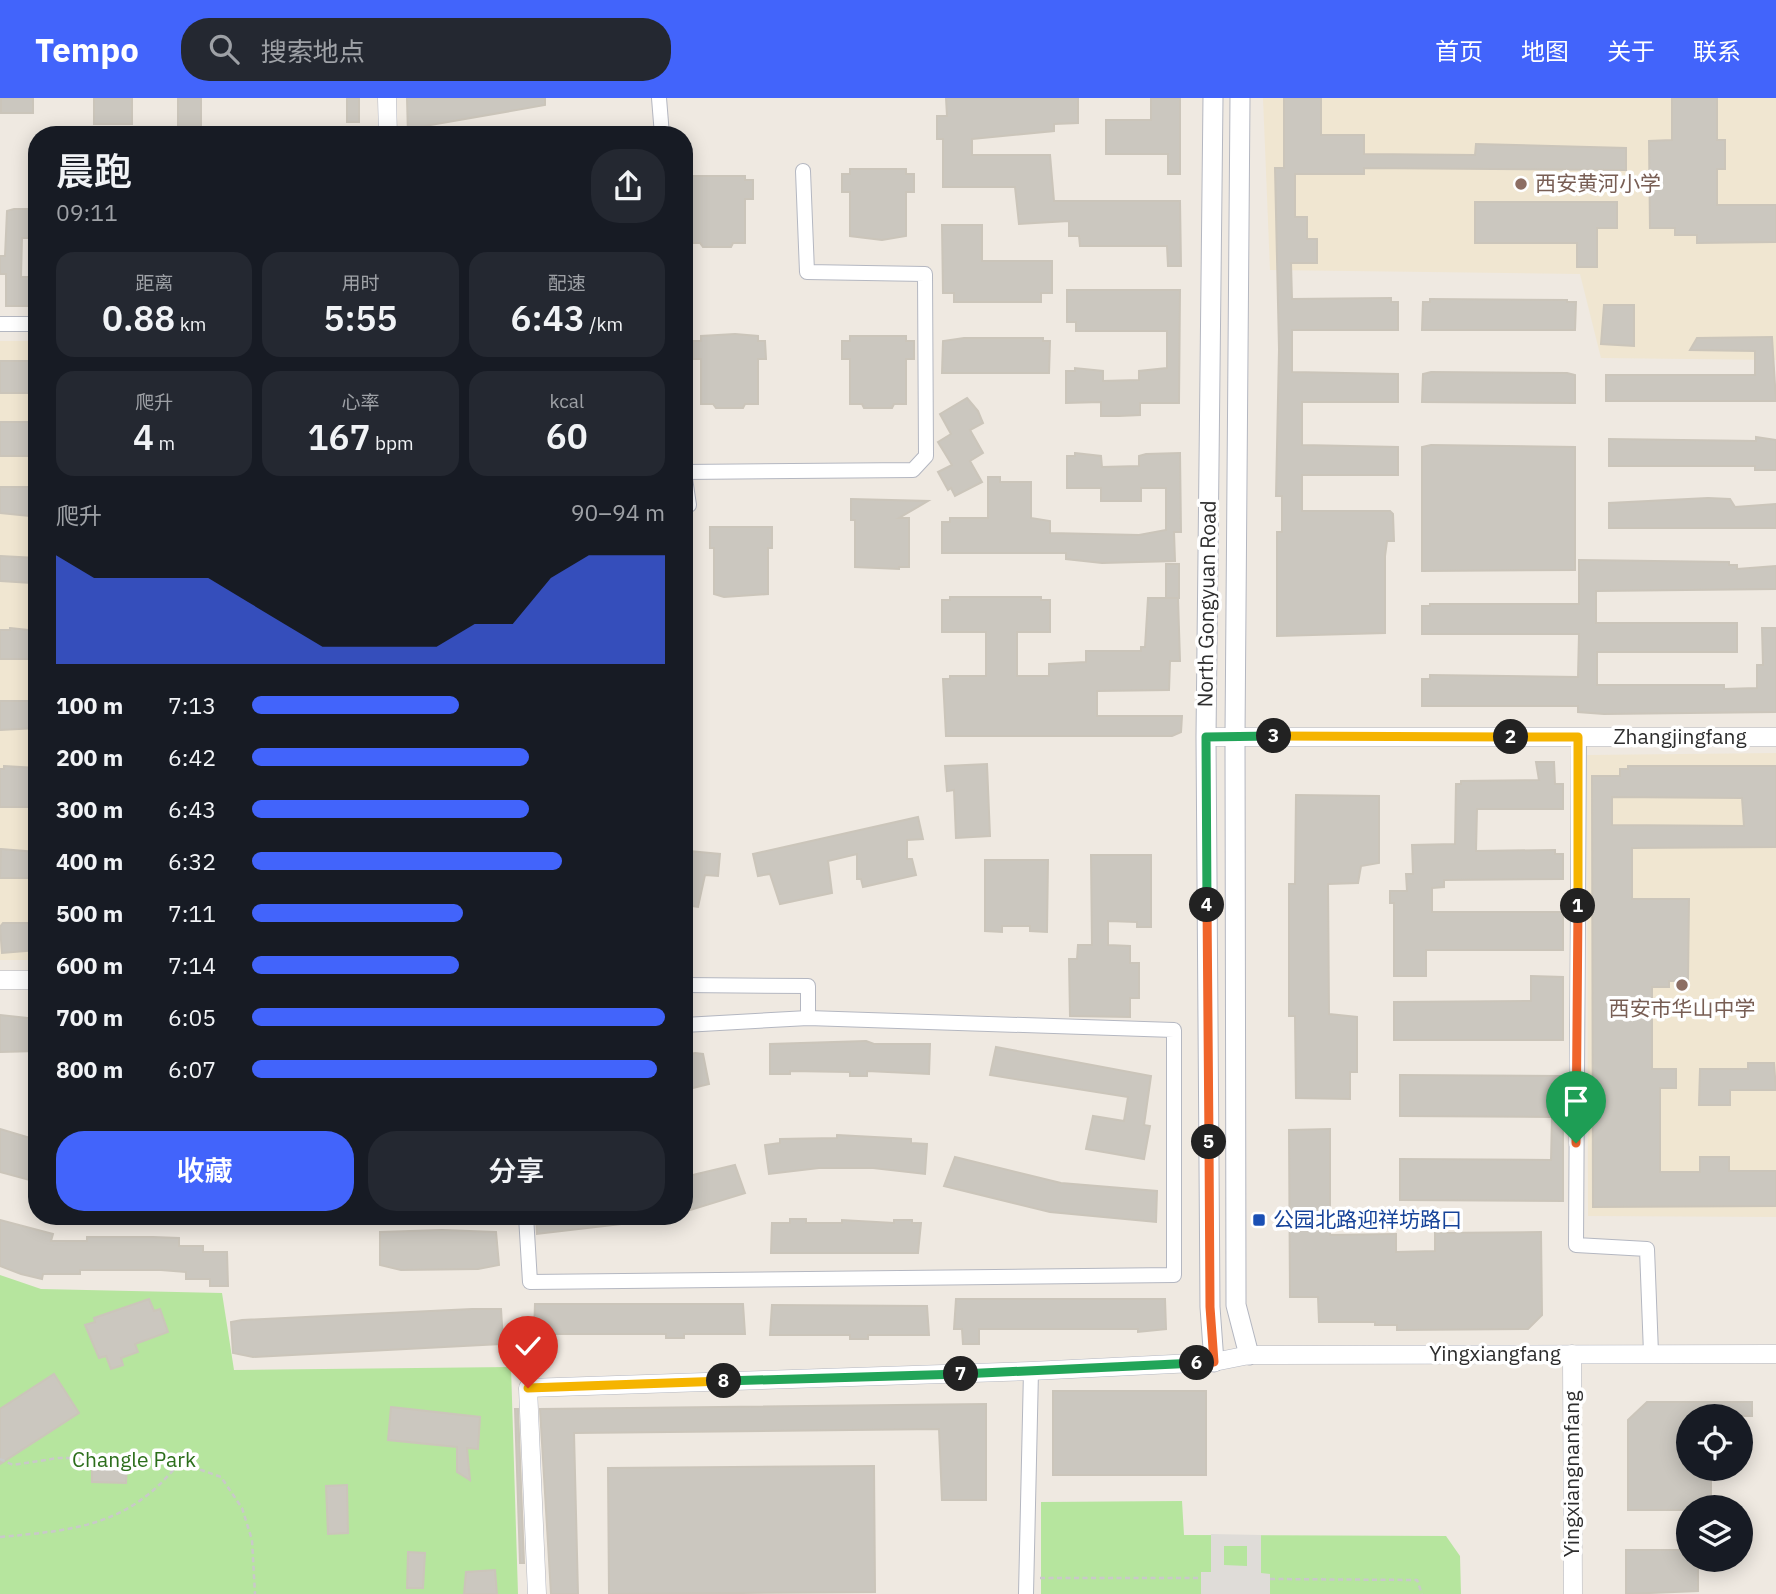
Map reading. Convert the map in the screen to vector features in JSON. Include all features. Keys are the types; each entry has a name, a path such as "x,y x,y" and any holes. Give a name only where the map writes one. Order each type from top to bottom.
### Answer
{"main road":[{"name":"North Gongyuan Road","path":"1213,98 1206,737 1210,1307 1214,1362"},
{"name":"North Gongyuan Road","path":"1240,98 1235,736 1236,1305 1249,1355"}],"street":[{"path":"387,98 388,126"},
{"path":"659,98 661,126"},
{"path":"693,472 913,470 926,456 925,274 807,272 803,171"},
{"path":"0,324 28,324"},
{"name":"Zhangjingfang","path":"1206,737 1776,737"},
{"path":"1578,737 1576,1245 1647,1249 1651,1353"},
{"path":"0,980 28,980"},
{"path":"693,985 808,986 808,1018"},
{"path":"527,1225 530,1282 1174,1275 1174,1030 808,1018 693,1024"},
{"name":"Yingxiangnanfang","path":"1572,1354 1573,1594"},
{"name":"Yingxiangfang","path":"537,1594 528,1388 1031,1371 1214,1362 1249,1355 1776,1354"},
{"path":"1026,1594 1031,1371"}],"path":[{"path":"0,1459 13,1465 58,1458 164,1457 221,1477 242,1508 252,1540 255,1594"},
{"path":"0,1537 61,1531 124,1513 162,1485 179,1463"},
{"path":"1026,1578 1201,1578"},
{"path":"1270,1579 1417,1580 1422,1594"}],"shaded area":[{"name":"西安黄河小学","path":"1263,98 1776,98 1776,360 1601,358 1580,274 1270,270"},
{"path":"0,341 28,341 28,960 0,960"},
{"name":"西安市华山中学","path":"1776,753 1776,1217 1588,1216 1587,755"},
{"path":"1211,1534 1261,1535 1261,1573 1270,1574 1270,1594 1201,1594 1201,1572 1211,1572","holes":["1224,1546 1247,1546 1247,1566 1224,1565"]}],"green space":[{"name":"Changle Park","path":"0,1275 41,1289 222,1293 234,1370 511,1367 518,1594 0,1594"},
{"path":"1182,1501 1184,1535 1446,1536 1460,1556 1461,1594 1041,1594 1041,1502"}],"building":[{"path":"1,98 33,98 33,113 1,113"},
{"path":"94,98 132,98 132,124 94,124"},
{"path":"178,98 201,98 201,126 178,126"},
{"path":"347,98 359,98 359,122 347,122"},
{"path":"407,98 545,98 545,105 425,126 408,126"},
{"path":"946,98 1078,98 1078,123 1054,124 1054,131 972,139 972,155 1050,155 1054,201 1180,201 1181,266 1168,266 1167,246 1080,246 1079,236 1069,236 1069,221 1019,224 1015,187 943,187 943,139 937,139 937,116 947,116"},
{"path":"1151,98 1180,98 1180,174 1168,174 1168,154 1106,154 1106,120 1151,120"},
{"path":"1284,98 1321,98 1321,135 1364,135 1364,154 1475,155 1476,144 1626,148 1626,170 1364,168 1364,174 1295,174 1295,217 1307,217 1307,239 1317,239 1317,263 1291,263 1292,299 1391,298 1391,302 1398,302 1398,330 1292,330 1292,372 1398,374 1398,402 1302,402 1302,445 1398,447 1398,475 1302,475 1302,511 1390,511 1393,514 1394,541 1387,541 1385,556 1385,633 1277,636 1277,532 1282,532 1282,496 1276,496 1279,349 1275,168 1284,168"},
{"path":"1672,98 1717,98 1717,140 1725,140 1725,169 1717,169 1717,205 1776,205 1776,242 1697,243 1697,235 1675,235 1675,228 1650,228 1649,141 1672,140"},
{"path":"850,169 906,169 906,174 914,174 914,192 906,192 906,236 882,240 850,236 850,192 842,192 842,174 850,174"},
{"path":"693,176 745,176 745,180 753,180 753,199 745,199 745,243 733,243 731,247 703,247 700,243 693,243"},
{"path":"1475,202 1617,202 1617,228 1597,228 1597,267 1577,267 1577,243 1475,243"},
{"path":"28,209 28,238 22,238 21,277 28,277 28,306 6,306 6,274 0,274 0,256 5,256 7,211"},
{"path":"942,225 982,225 982,261 1052,261 1052,293 1041,293 1041,302 954,302 954,293 943,293"},
{"path":"1067,290 1180,290 1179,403 1140,403 1140,415 1101,416 1101,402 1066,403 1066,371 1075,371 1075,368 1103,371 1103,381 1139,380 1139,371 1167,368 1167,331 1076,331 1076,322 1067,322"},
{"path":"1430,299 1567,300 1576,302 1575,330 1422,330 1423,302 1430,302"},
{"path":"1604,305 1634,305 1634,346 1601,344"},
{"path":"701,336 758,336 758,341 765,341 766,359 758,359 758,404 745,404 743,408 716,408 713,404 701,404 701,359 693,359 693,341 701,341"},
{"path":"850,336 906,336 906,341 914,341 914,359 906,359 906,404 894,404 892,408 864,408 862,404 850,404 850,359 842,359 842,341 850,341"},
{"path":"1772,337 1776,401 1606,401 1606,375 1755,375 1755,351 1690,350 1697,338"},
{"path":"964,338 1043,338 1043,341 1050,341 1049,373 942,373 943,341"},
{"path":"0,361 28,361 28,393 0,393"},
{"path":"1567,373 1575,375 1575,403 1422,402 1423,374"},
{"path":"967,398 978,411 983,423 970,430 983,453 970,461 982,482 955,496 951,488 948,490 938,472 952,465 938,442 951,434 940,414"},
{"path":"0,422 28,422 28,456 0,456"},
{"path":"1756,437 1776,440 1776,470 1755,470 1755,466 1609,466 1609,439 1756,441"},
{"path":"1422,447 1575,447 1575,570 1422,571"},
{"path":"1075,453 1101,456 1102,467 1139,466 1139,456 1180,453 1181,532 1174,532 1175,561 1102,563 1066,559 1066,553 942,553 942,522 950,522 950,518 988,518 988,477 1000,477 1000,482 1031,482 1031,518 1050,521 1050,533 1139,535 1166,530 1166,488 1141,488 1141,501 1101,501 1101,488 1067,488 1067,456 1075,456"},
{"path":"0,487 28,487 28,516 0,513"},
{"path":"851,499 928,501 899,518 909,518 909,567 855,567 855,520 851,520"},
{"path":"1730,499 1735,507 1776,504 1776,528 1609,528 1609,503"},
{"path":"710,527 772,527 772,548 768,548 768,594 724,597 714,594 714,548 710,548"},
{"path":"0,556 28,558 28,583 0,581"},
{"path":"1579,560 1729,562 1729,565 1737,565 1737,569 1776,566 1776,589 1596,591 1596,623 1737,623 1737,652 1597,652 1597,685 1724,685 1724,689 1757,688 1757,665 1763,665 1762,628 1776,628 1776,712 1604,714 1578,712 1578,706 1422,706 1422,679 1430,679 1430,675 1578,677 1579,634 1422,634 1422,606 1579,604"},
{"path":"1166,564 1179,564 1179,598 1166,598"},
{"path":"950,597 1041,597 1041,600 1050,600 1050,632 1017,632 1017,676 1049,676 1049,664 1086,662 1086,651 1141,651 1141,647 1145,647 1148,598 1178,598 1180,661 1170,661 1169,690 1097,691 1097,716 1182,716 1181,732 1172,736 946,736 943,679 950,679 950,676 986,676 986,632 942,632 942,600 950,600"},
{"path":"0,630 28,630 28,659 0,659"},
{"path":"0,701 28,701 28,728 0,730"},
{"path":"1536,762 1554,762 1555,784 1563,784 1563,809 1477,809 1476,851 1555,850 1555,854 1563,854 1563,879 1444,880 1444,887 1432,888 1432,912 1563,912 1563,950 1426,950 1426,976 1394,976 1394,903 1390,903 1390,891 1407,891 1406,874 1413,874 1412,845 1455,844 1456,784 1461,784 1461,781 1539,780"},
{"path":"987,764 990,836 956,838 954,790 947,791 945,766"},
{"path":"4,766 28,767 28,807 0,807 0,769 4,769"},
{"path":"1628,766 1776,766 1776,847 1632,848 1632,899 1689,899 1688,981 1669,981 1669,987 1652,987 1652,1069 1676,1069 1676,1088 1660,1088 1660,1172 1700,1172 1700,1157 1729,1157 1729,1171 1776,1171 1776,1206 1593,1207 1592,776 1620,776 1620,769 1628,769","holes":["1612,797 1742,798 1744,826 1612,825"]},
{"path":"1296,795 1379,796 1379,863 1361,866 1358,883 1328,884 1329,1014 1357,1017 1357,1072 1350,1072 1350,1099 1296,1098 1295,1016 1289,1016 1289,884 1295,884"},
{"path":"918,817 923,839 907,840 907,859 912,859 916,875 863,887 861,879 857,879 857,854 828,861 832,893 780,904 770,874 758,876 753,854"},
{"path":"1,849 28,851 28,878 0,878"},
{"path":"693,851 720,854 718,876 705,875 698,907 693,906"},
{"path":"1091,855 1151,855 1151,927 1137,927 1137,922 1108,921 1108,945 1130,946 1130,963 1139,963 1139,998 1130,998 1130,1017 1070,1016 1069,959 1077,959 1078,945 1092,945"},
{"path":"985,860 1048,860 1047,932 1030,931 1030,926 1002,926 1002,932 985,931"},
{"path":"3,923 28,923 28,951 2,953 0,927"},
{"path":"1531,976 1563,977 1563,1040 1394,1040 1394,1002 1531,1001"},
{"path":"0,1015 28,1018 28,1051 0,1052"},
{"path":"866,1041 874,1044 930,1044 929,1074 867,1071 867,1076 850,1076 850,1072 790,1071 790,1074 770,1074 770,1044"},
{"path":"996,1047 1151,1076 1144,1125 1150,1126 1144,1159 1086,1149 1093,1116 1124,1121 1128,1097 990,1075"},
{"path":"693,1053 703,1054 709,1084 693,1088"},
{"path":"1748,1063 1774,1063 1776,1090 1730,1090 1730,1105 1699,1105 1700,1069 1748,1069"},
{"path":"1400,1075 1563,1076 1563,1201 1400,1200 1400,1159 1551,1160 1552,1117 1400,1116"},
{"path":"0,1129 28,1137 28,1180 0,1172"},
{"path":"1330,1129 1330,1235 1396,1234 1396,1252 1435,1251 1435,1233 1541,1232 1542,1315 1528,1329 1397,1330 1397,1325 1375,1325 1375,1322 1319,1322 1318,1297 1290,1297 1289,1130"},
{"path":"837,1135 911,1139 911,1143 927,1144 925,1174 873,1168 819,1168 769,1174 765,1145 780,1143 780,1139 837,1138"},
{"path":"955,1157 1061,1183 1157,1191 1156,1222 1050,1212 944,1186"},
{"path":"735,1165 745,1193 693,1209 693,1175"},
{"path":"790,1219 806,1219 806,1223 842,1223 842,1220 894,1223 894,1220 912,1220 912,1223 921,1223 918,1253 771,1253 772,1223 790,1223"},
{"path":"0,1220 53,1234 51,1241 87,1241 87,1237 179,1238 179,1246 203,1246 203,1252 227,1252 228,1286 210,1286 210,1279 186,1279 186,1272 161,1270 80,1270 80,1274 43,1274 42,1279 21,1274 0,1266"},
{"path":"536,1225 614,1225 537,1234"},
{"path":"380,1232 496,1232 499,1265 478,1269 401,1270 380,1265"},
{"path":"149,1299 154,1311 160,1309 168,1332 135,1344 138,1352 121,1358 123,1365 111,1369 106,1356 99,1358 85,1325 95,1322 94,1318"},
{"path":"956,1299 1165,1299 1166,1329 1138,1332 1138,1329 979,1329 979,1344 963,1344 962,1329 954,1329"},
{"path":"535,1304 743,1304 745,1334 684,1334 684,1338 666,1338 666,1334 534,1334"},
{"path":"772,1305 927,1306 929,1335 868,1335 868,1339 850,1339 850,1335 770,1335"},
{"path":"501,1309 501,1344 253,1357 233,1353 231,1322"},
{"path":"54,1374 79,1413 0,1464 0,1409"},
{"path":"1053,1391 1206,1391 1206,1475 1053,1475"},
{"path":"1647,1402 1752,1402 1676,1404 1676,1481 1711,1481 1711,1495 1676,1495 1676,1510 1628,1510 1628,1420"},
{"path":"986,1404 986,1500 942,1500 939,1429 574,1433 578,1594 551,1594 540,1409"},
{"path":"391,1407 480,1417 478,1449 467,1448 470,1480 457,1472 457,1447 388,1440"},
{"path":"515,1409 518,1409 524,1563 520,1563"},
{"path":"92,1463 127,1464 126,1483 92,1482"},
{"path":"874,1466 875,1592 609,1594 608,1468"},
{"path":"347,1485 348,1533 328,1534 326,1486"},
{"path":"1626,1550 1676,1550 1676,1572 1698,1572 1698,1591 1626,1594"},
{"path":"408,1552 425,1553 423,1588 407,1588"},
{"path":"495,1570 497,1594 464,1594 466,1572"}],"place":[{"name":"西安黄河小学","path":"1521,184"},
{"name":"西安市华山中学","path":"1682,985"},
{"name":"公园北路迎祥坊路口","path":"1259,1220"}],"route":[{"path":"528,1388 1214,1362 1210,1307 1206,737 1578,737 1576,1143"}]}
